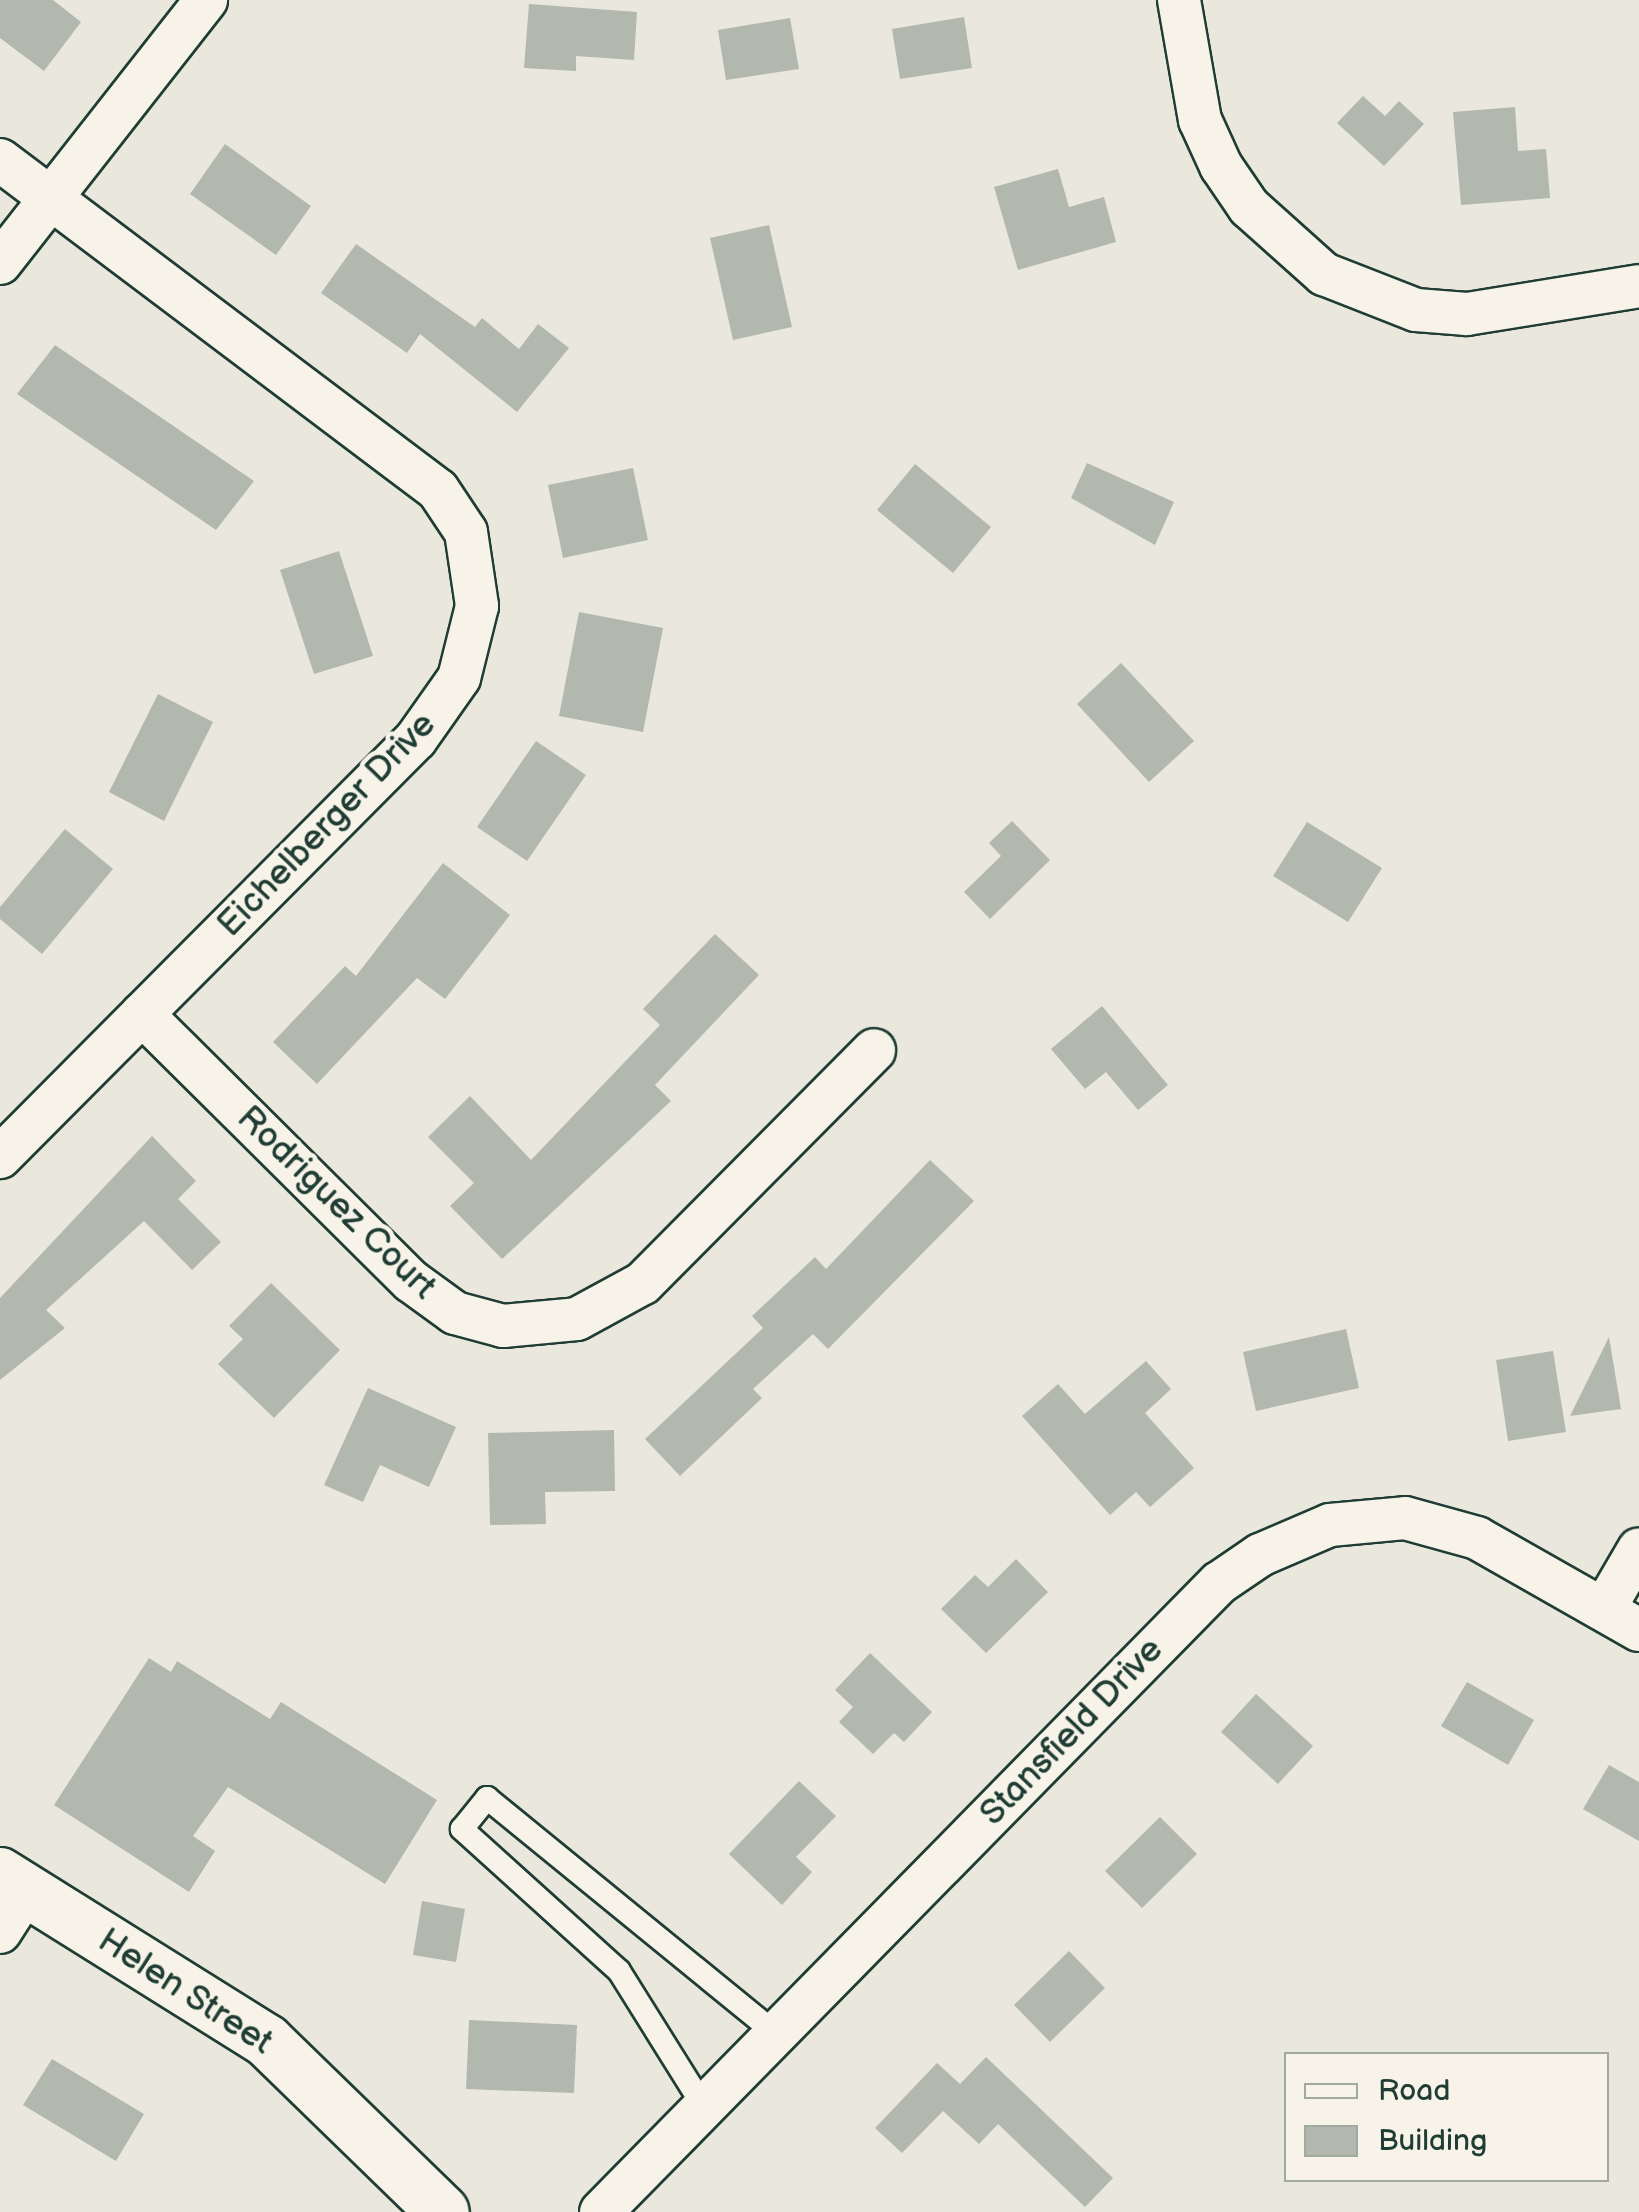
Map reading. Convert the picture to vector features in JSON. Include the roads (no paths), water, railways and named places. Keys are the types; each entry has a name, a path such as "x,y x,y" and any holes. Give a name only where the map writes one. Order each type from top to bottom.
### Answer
{"street":[{"path":"0,263 206,0"},
{"path":"1179,0 1200,120 1220,166 1261,219 1324,274 1416,310 1467,314 1639,286"},
{"name":"Eichelberger Drive","path":"0,160 438,490 466,532 476,580 468,655 447,700 0,1157"},
{"name":"Rodriguez Court","path":"142,1014 411,1282 455,1313 503,1326 577,1319 643,1283 874,1050"},
{"name":"Stansfield Drive","path":"601,2212 1219,1583 1260,1554 1330,1525 1405,1518 1477,1538 1621,1619"},
{"path":"1621,1619 1639,1550"},
{"name":"Helen Street","path":"9,1899 267,2041 443,2212"}],"lane":[{"path":"704,2107 619,1971 462,1829 487,1798 776,2034"}]}
